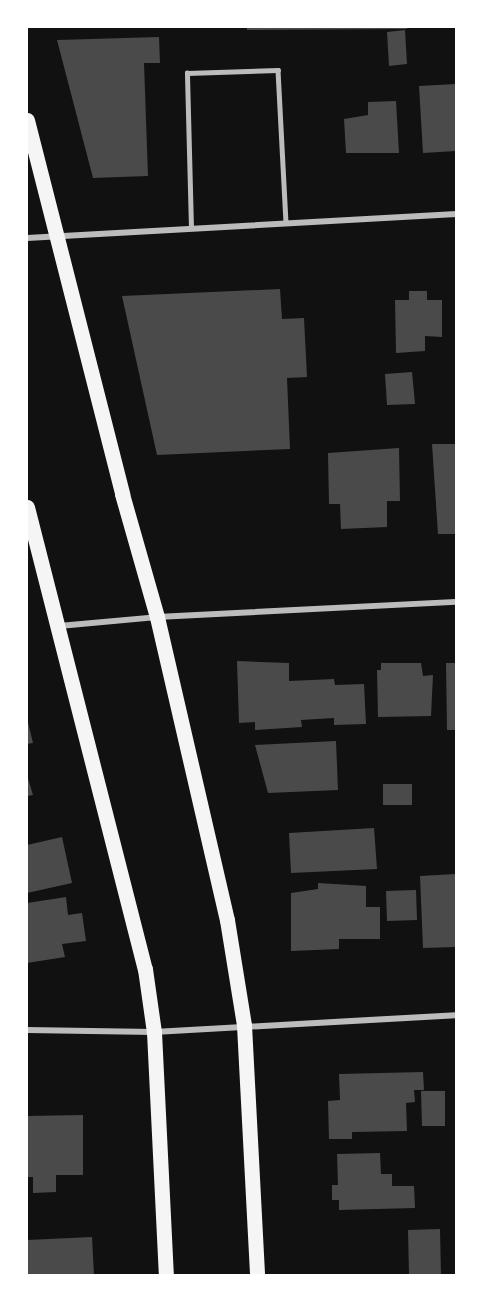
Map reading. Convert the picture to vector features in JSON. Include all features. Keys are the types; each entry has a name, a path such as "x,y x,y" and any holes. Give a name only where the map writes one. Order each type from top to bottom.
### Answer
{"main road":[{"path":"27,120 157,617 227,920 244,1025 256,1275"},
{"path":"27,507 122,868 154,1032 166,1275"}],"street":[{"path":"27,238 456,214"},
{"path":"58,626 157,617 456,602"},
{"path":"27,1030 154,1032 244,1025 456,1015"}],"lane":[{"path":"191,228 187,73 279,70 286,223"}],"building":[{"path":"247,27 407,27 407,29 247,30"},
{"path":"405,30 407,64 389,66 387,32"},
{"path":"159,37 160,63 144,63 148,176 93,178 57,40"},
{"path":"456,84 456,151 423,153 419,86"},
{"path":"396,101 399,153 346,153 344,119 368,115 368,102"},
{"path":"280,289 282,319 304,318 307,377 287,378 290,449 157,455 122,296"},
{"path":"409,291 427,291 427,300 442,300 442,337 425,336 425,351 396,353 395,300 409,300"},
{"path":"412,372 415,404 387,405 385,374"},
{"path":"432,444 456,444 456,534 438,534"},
{"path":"399,448 400,501 387,501 387,527 341,529 340,504 329,504 328,453"},
{"path":"237,661 289,663 289,681 334,679 335,685 364,684 366,724 334,725 334,718 301,720 302,727 255,730 255,722 239,723"},
{"path":"381,663 421,663 423,676 433,675 431,716 378,717 377,670 381,670"},
{"path":"446,663 456,663 456,730 447,730"},
{"path":"27,718 33,743 27,744"},
{"path":"336,741 338,790 268,793 255,745"},
{"path":"27,775 33,795 27,796"},
{"path":"383,784 412,784 412,805 383,805"},
{"path":"374,828 377,869 291,873 289,833"},
{"path":"62,837 72,883 27,893 27,845"},
{"path":"456,874 456,947 423,948 420,876"},
{"path":"318,883 366,886 366,907 380,907 380,939 339,939 339,949 291,951 291,893 318,889"},
{"path":"416,890 417,920 387,921 386,891"},
{"path":"66,897 68,915 82,913 86,941 62,944 65,957 27,963 27,903"},
{"path":"423,1072 424,1090 414,1090 415,1102 406,1103 407,1131 352,1132 352,1139 329,1139 328,1101 340,1100 339,1074"},
{"path":"421,1091 445,1091 445,1126 422,1126"},
{"path":"83,1115 83,1175 56,1175 56,1192 33,1193 33,1177 27,1177 27,1116"},
{"path":"380,1153 381,1174 392,1174 392,1186 414,1186 415,1208 339,1210 339,1200 332,1200 332,1185 338,1185 337,1154"},
{"path":"440,1229 441,1275 409,1275 408,1230"},
{"path":"92,1237 94,1275 27,1275 27,1240"}]}
